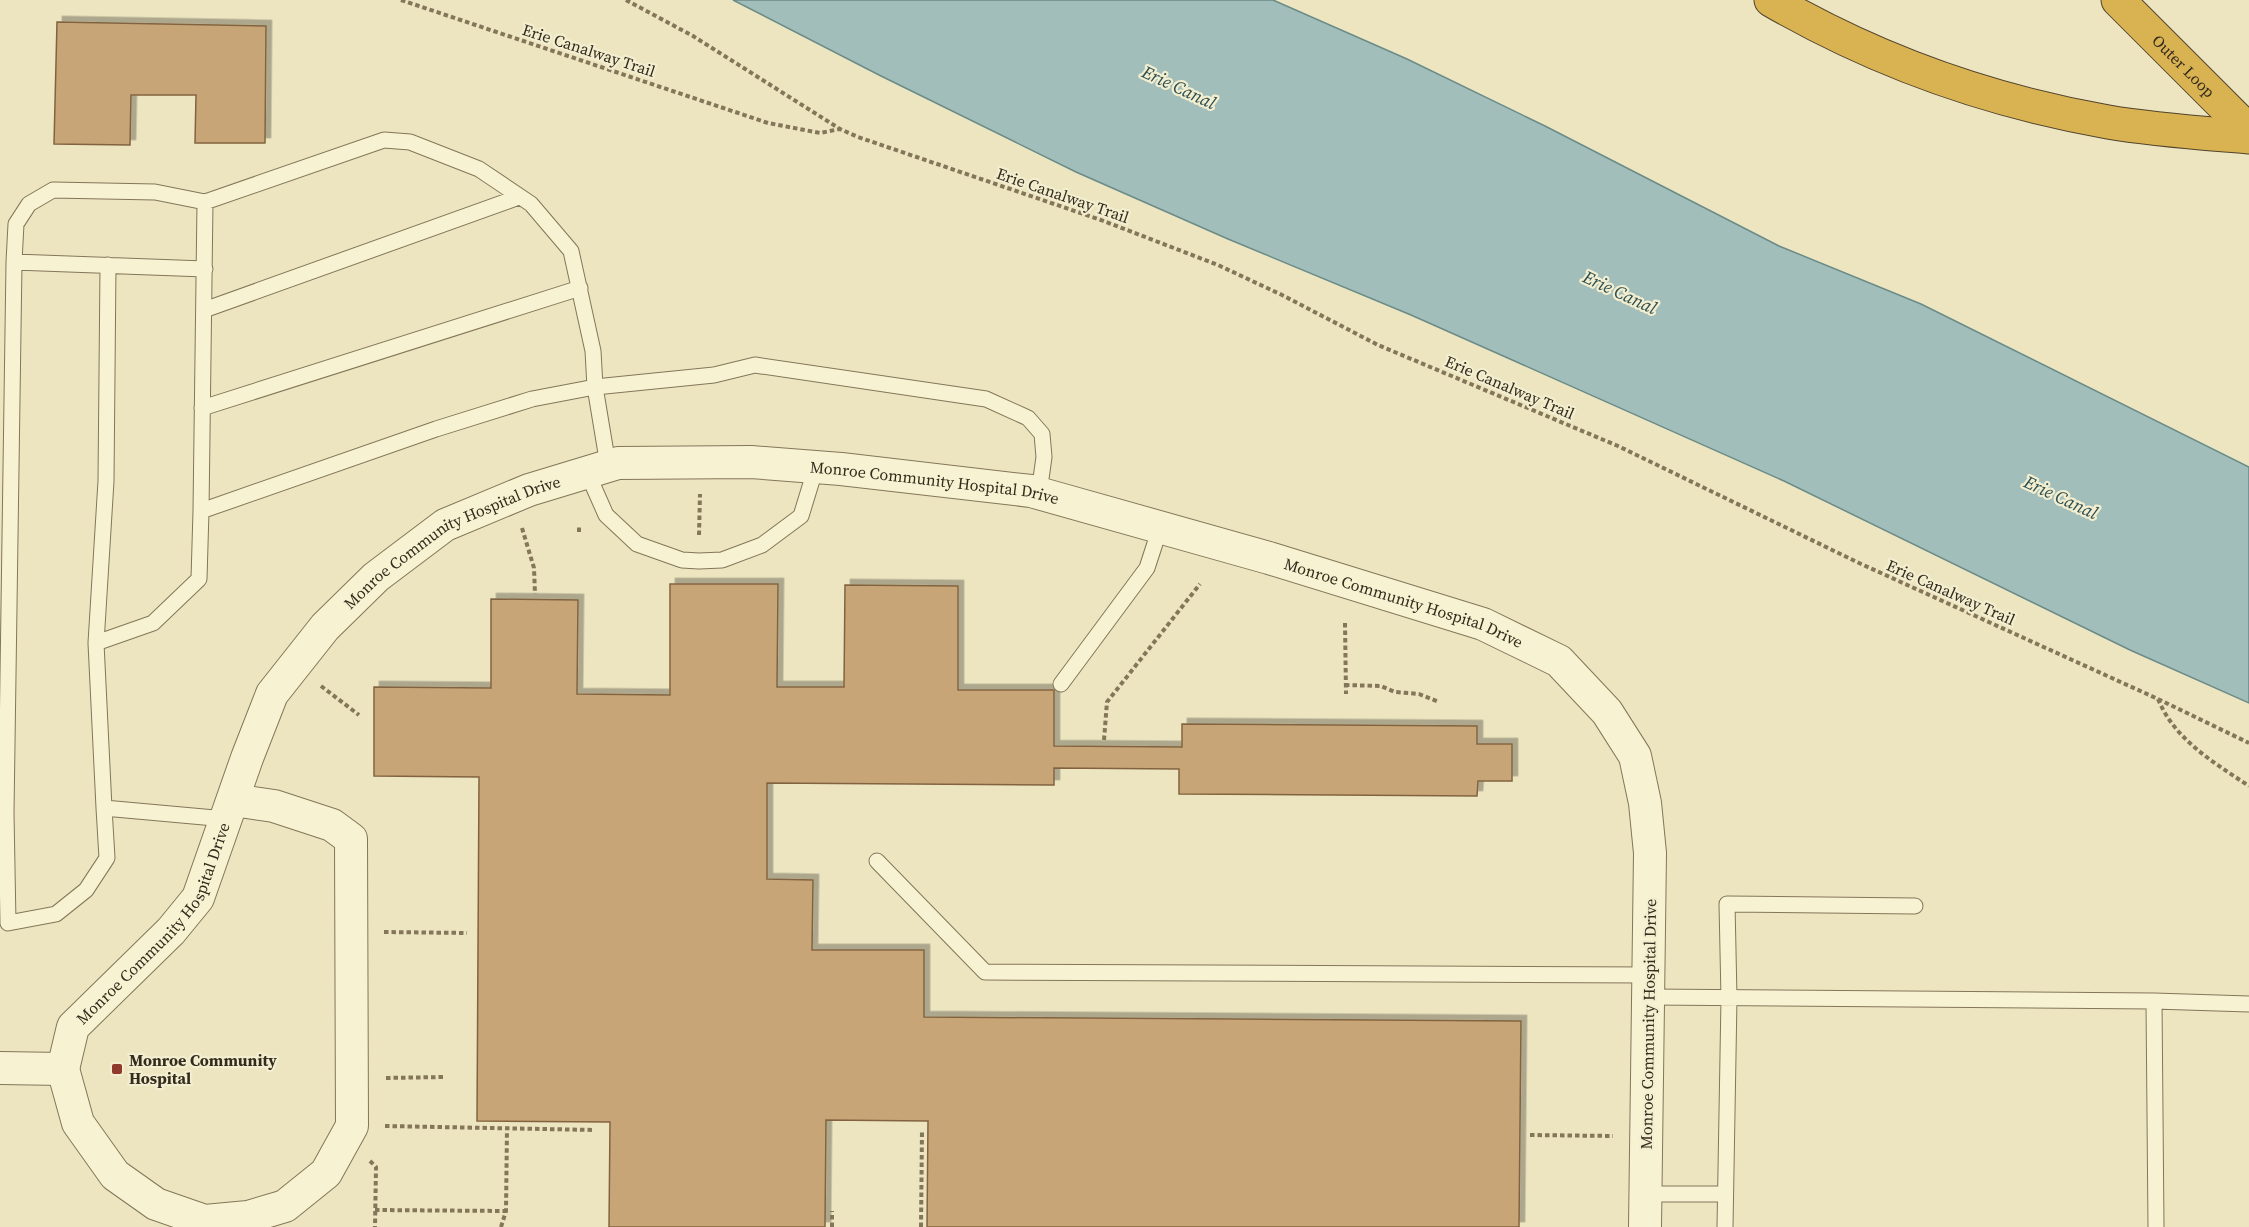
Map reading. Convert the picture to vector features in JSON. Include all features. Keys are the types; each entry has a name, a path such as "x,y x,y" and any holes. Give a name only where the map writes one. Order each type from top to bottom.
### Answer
{"highway":[{"path":"1772,0 1839,36 1913,69 1956,85 2019,103 2130,125 2249,137"},
{"path":"2106,0 2191,75"},
{"name":"Outer Loop","path":"2118,0 2249,131"}],"street":[{"name":"Monroe Community Hospital Drive","path":"63,1069 73,1027 171,931 198,898 272,694 324,627 376,577 445,525 529,490 618,463 751,462 816,467 1039,493 1269,558 1483,624 1560,661 1607,712 1635,756 1645,802 1650,853 1645,1227"},
{"path":"0,1068 63,1069 78,1123 116,1174 156,1204 205,1221 248,1217 285,1206 326,1173 352,1126 351,839 332,825 274,806 230,809"}],"lane":[{"path":"108,265 106,481 96,643 106,858 86,890 56,914 8,923 5,513 16,224 29,204 53,190 155,192 205,202 384,140 410,142 479,169 531,204 571,251 593,351 598,469 606,515 637,544 682,560 699,561 722,560 762,545 801,516 816,467"},
{"path":"204,310 519,196"},
{"path":"96,643 153,622 199,579 205,202"},
{"path":"15,262 205,269"},
{"path":"202,408 580,288"},
{"path":"201,511 436,429 522,402 595,387 714,375 755,365 986,399 1028,418 1042,434 1044,457 1039,493"},
{"path":"1061,684 1147,568 1160,528"},
{"path":"104,808 230,809"},
{"path":"877,861 985,972 1649,986 1729,998 2154,1001 2249,1004"},
{"path":"1725,1227 1729,998 1727,904 1915,906"},
{"path":"2154,1001 2156,1227"},
{"path":"1646,1194 1725,1194"}],"path":[{"name":"Erie Canalway Trail","path":"401,0 768,123 820,133 840,129"},
{"name":"Erie Canalway Trail","path":"626,0 710,47 840,129 878,145 1074,211 1218,265 1378,345 1618,446 1859,563 2158,699 2249,743"},
{"path":"699,544 701,462"},
{"path":"521,524 534,568 535,594"},
{"path":"579,525 579,532"},
{"path":"1104,740 1107,702 1200,584"},
{"path":"1345,623 1346,694"},
{"path":"1345,685 1381,686 1395,692 1419,694 1439,702"},
{"path":"320,686 359,715"},
{"path":"2158,699 2165,716 2187,741 2249,786"},
{"path":"383,932 467,933"},
{"path":"385,1078 446,1077"},
{"path":"379,1126 595,1130"},
{"path":"501,1227 506,1211 507,1128"},
{"path":"921,1227 922,1130"},
{"path":"1530,1135 1647,1137"},
{"path":"367,1159 376,1167 375,1227"},
{"path":"375,1210 506,1211"},
{"path":"832,1211 832,1227"}],"water":[{"name":"Erie Canal","path":"733,0 1273,0 1407,59 1545,126 1779,246 1921,304 2249,467 2249,703 2130,650 1784,481 1411,315 1228,239 1076,172"}],"building":[{"path":"57,22 266,26 265,143 195,143 196,95 131,95 130,145 54,144"},
{"path":"670,584 778,584 777,687 844,687 845,585 958,586 958,690 1054,690 1054,746 1182,747 1182,724 1477,726 1477,744 1512,744 1512,781 1478,781 1477,796 1179,794 1179,769 1054,768 1054,785 767,783 767,879 813,880 812,950 924,950 924,1017 1521,1021 1519,1227 927,1227 928,1121 826,1120 825,1227 609,1227 610,1122 477,1121 479,777 374,776 374,687 491,688 491,599 578,600 577,694 670,695"}],"place":[{"name":"Monroe Community Hospital","path":"117,1069"}]}
